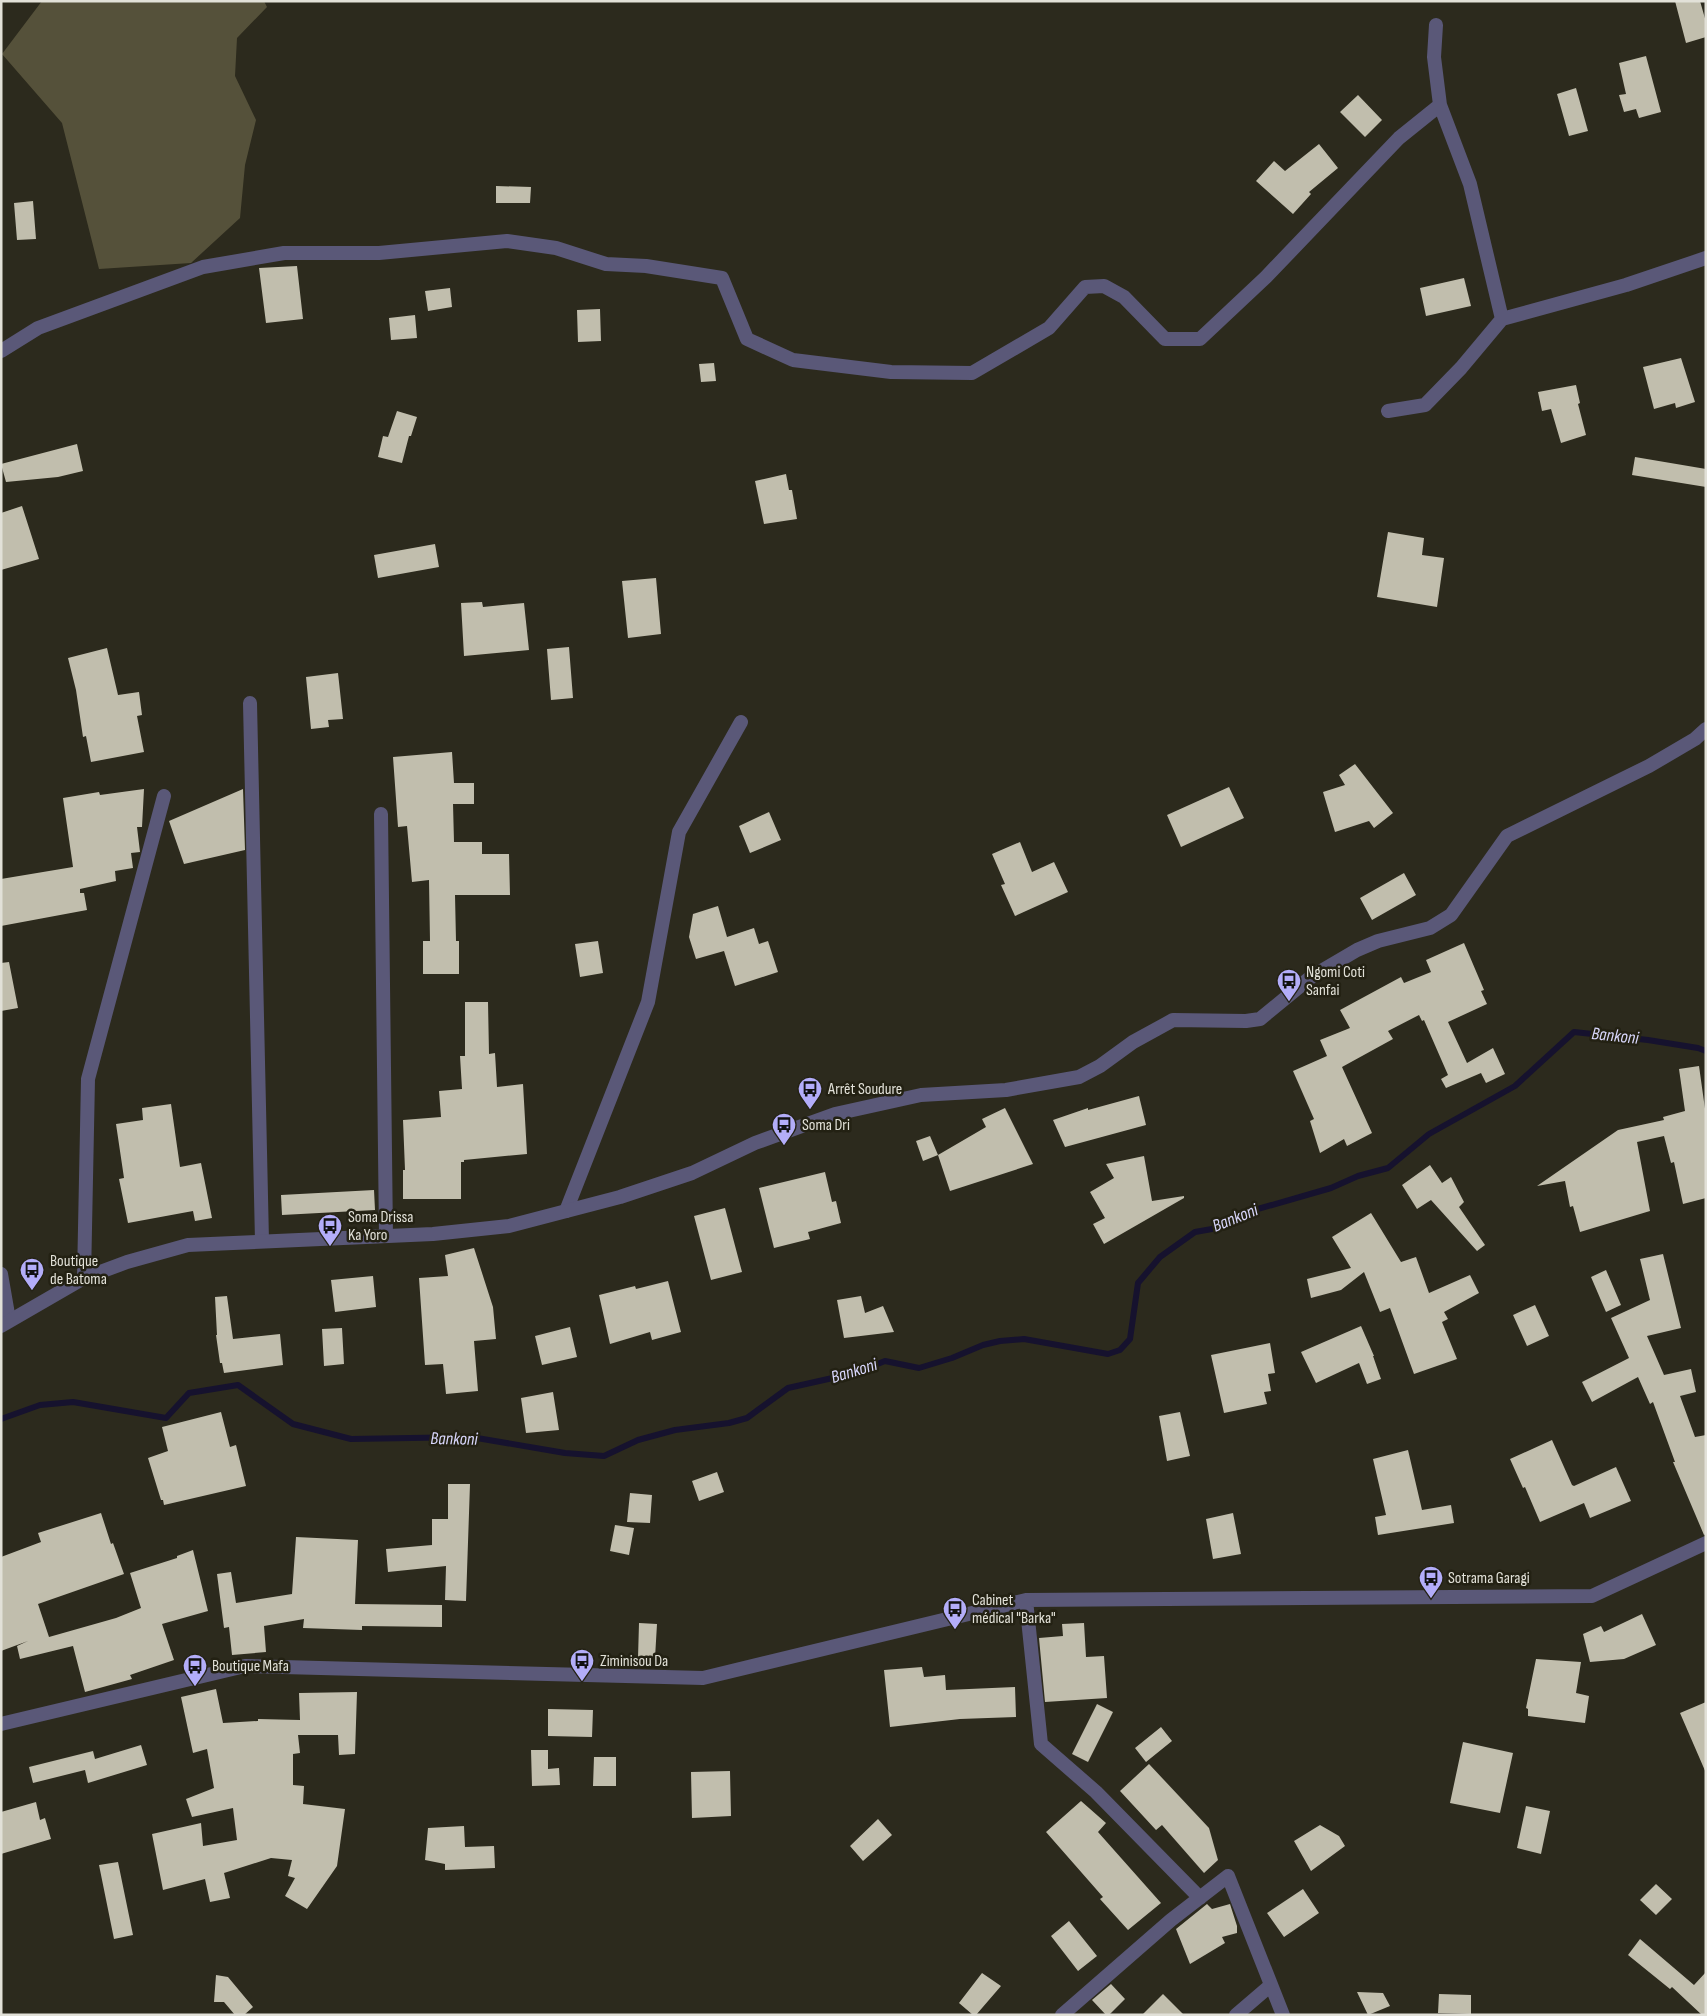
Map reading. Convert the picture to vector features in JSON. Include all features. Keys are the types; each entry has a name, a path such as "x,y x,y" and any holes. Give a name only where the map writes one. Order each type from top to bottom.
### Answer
{"street":[{"path":"1436,25 1434,57 1440,105 1470,184 1502,319"},
{"path":"1,351 38,328 203,267 284,253 379,253 507,241 556,248 606,264 646,266 722,278 747,339 793,360 891,372 972,373 1049,328 1084,287 1104,286 1124,297 1164,339 1200,339 1266,277 1399,138 1440,105"},
{"path":"1388,410 1425,405 1461,368 1502,319 1626,285 1706,258"},
{"path":"250,702 262,1241"},
{"path":"566,1211 648,1002 679,832 741,722"},
{"path":"1,1274 5,1323 84,1278 127,1262 188,1245 433,1234 509,1226 620,1197 692,1173 755,1143 835,1114 920,1095 1006,1090 1079,1076 1100,1066 1133,1042 1173,1020 1246,1021 1260,1019 1311,977 1357,950 1378,942 1430,928 1451,914 1507,836 1649,766 1695,739 1706,729"},
{"path":"84,1278 88,1079 164,796"},
{"path":"381,814 386,1236"},
{"path":"1,1724 245,1666 703,1678 1026,1600 1592,1596 1706,1543"},
{"path":"1026,1600 1041,1744 1096,1792 1200,1898"},
{"path":"1062,2015 1228,1876 1283,2015"},
{"path":"1236,2015 1271,1985"}],"shaded area":[{"path":"42,1 264,1 267,7 237,38 235,76 256,120 245,165 240,218 191,263 99,269 62,123 2,54"}],"building":[{"path":"1675,1 1700,1 1706,22 1706,37 1686,43"},
{"path":"1646,56 1661,112 1639,118 1636,109 1624,112 1619,95 1626,94 1619,63"},
{"path":"1576,88 1588,131 1569,136 1557,94"},
{"path":"1358,95 1382,120 1365,137 1340,112"},
{"path":"1319,144 1338,168 1309,192 1311,194 1293,214 1256,181 1274,161 1285,171"},
{"path":"496,186 531,187 530,203 496,203"},
{"path":"33,201 36,239 17,240 14,203"},
{"path":"297,266 303,319 266,323 259,268"},
{"path":"1464,278 1471,306 1426,316 1420,288"},
{"path":"450,288 452,307 428,311 425,291"},
{"path":"600,309 601,341 578,342 577,310"},
{"path":"415,315 417,338 391,340 389,318"},
{"path":"1681,358 1695,402 1676,408 1675,403 1654,409 1643,367"},
{"path":"714,363 716,381 701,382 699,364"},
{"path":"1576,385 1580,403 1578,404 1586,435 1561,443 1551,409 1542,411 1538,392"},
{"path":"397,411 417,417 411,436 409,436 402,463 378,457 383,436 388,437"},
{"path":"77,444 83,471 58,477 6,482 1,464"},
{"path":"1635,457 1706,469 1706,487 1632,475"},
{"path":"786,474 789,490 792,490 797,519 764,524 755,481"},
{"path":"22,506 39,559 1,570 1,513"},
{"path":"1388,532 1424,538 1422,555 1444,558 1437,607 1377,597"},
{"path":"435,544 439,567 378,578 374,555"},
{"path":"656,578 661,634 628,638 622,581"},
{"path":"482,602 483,607 524,603 529,650 464,656 461,603"},
{"path":"569,647 573,698 551,700 547,649"},
{"path":"107,648 118,695 139,692 142,715 137,716 144,752 91,762 86,736 83,737 76,690 68,658"},
{"path":"338,673 343,719 328,720 329,727 311,729 306,677"},
{"path":"452,752 454,783 474,783 474,804 453,804 454,842 482,842 482,854 509,854 510,895 455,895 456,941 459,941 459,974 423,974 423,941 430,941 429,880 412,882 407,826 398,827 393,757"},
{"path":"1355,764 1393,813 1374,828 1369,821 1335,832 1323,792 1345,785 1339,775"},
{"path":"1229,787 1244,818 1181,847 1167,815"},
{"path":"144,789 142,827 137,827 140,852 131,853 133,868 115,871 116,881 80,889 80,893 84,893 87,910 1,926 1,879 73,867 63,798 99,792 100,795"},
{"path":"243,789 245,850 184,864 169,821"},
{"path":"769,812 781,840 750,853 739,826"},
{"path":"1020,842 1032,872 1054,862 1068,892 1015,916 1001,885 1005,884 992,854"},
{"path":"1404,873 1416,895 1372,920 1360,898"},
{"path":"718,906 727,937 754,928 759,944 768,941 778,972 735,986 724,951 696,959 689,937 693,914"},
{"path":"598,941 603,973 580,977 575,944"},
{"path":"1464,943 1484,990 1481,991 1487,1004 1448,1022 1467,1063 1493,1048 1505,1074 1486,1083 1481,1073 1446,1088 1441,1079 1448,1075 1424,1020 1422,1021 1419,1015 1388,1031 1393,1039 1342,1067 1372,1133 1347,1146 1344,1139 1320,1153 1310,1121 1314,1119 1293,1071 1327,1056 1320,1040 1350,1028 1340,1010 1401,977 1404,983 1431,972 1426,960"},
{"path":"9,962 18,1008 1,1011 1,963"},
{"path":"465,1002 488,1002 489,1054 495,1053 497,1087 523,1084 527,1154 464,1160 464,1162 461,1162 461,1199 403,1199 403,1170 405,1170 403,1120 441,1117 439,1091 462,1089 460,1056 465,1056"},
{"path":"1699,1066 1706,1116 1706,1198 1683,1204 1674,1162 1671,1163 1664,1136 1637,1142 1650,1211 1580,1232 1573,1206 1570,1207 1565,1181 1537,1186 1618,1130 1664,1120 1663,1117 1685,1111 1679,1069"},
{"path":"1139,1096 1146,1125 1065,1147 1053,1120 1088,1108 1088,1110"},
{"path":"171,1104 180,1167 201,1163 212,1218 195,1221 193,1211 128,1223 119,1179 124,1178 116,1124 143,1120 142,1108"},
{"path":"1005,1108 1033,1164 950,1191 938,1155 986,1127 982,1119"},
{"path":"930,1136 938,1155 923,1161 916,1141"},
{"path":"1144,1156 1152,1201 1184,1196 1184,1198 1104,1244 1093,1224 1105,1218 1090,1192 1114,1178 1106,1164"},
{"path":"1430,1165 1442,1183 1451,1177 1464,1202 1459,1207 1485,1245 1477,1251 1431,1200 1417,1209 1402,1185"},
{"path":"825,1172 832,1202 836,1201 841,1223 808,1232 810,1239 774,1248 759,1188"},
{"path":"374,1190 375,1210 282,1215 281,1195"},
{"path":"725,1208 742,1272 711,1280 694,1216"},
{"path":"1371,1213 1401,1262 1416,1257 1429,1293 1470,1275 1479,1293 1444,1312 1448,1319 1442,1322 1457,1359 1414,1374 1390,1308 1380,1312 1364,1272 1341,1290 1311,1298 1307,1279 1351,1268 1332,1237"},
{"path":"474,1248 493,1307 496,1339 474,1341 478,1391 446,1394 443,1364 425,1365 419,1278 448,1276 445,1255"},
{"path":"1663,1254 1681,1328 1647,1336 1664,1375 1691,1369 1696,1392 1680,1396 1695,1437 1706,1435 1706,1534 1704,1535 1673,1462 1675,1462 1653,1402 1650,1404 1638,1377 1592,1402 1582,1382 1629,1358 1611,1318 1650,1300 1640,1259"},
{"path":"1606,1270 1621,1305 1606,1312 1591,1277"},
{"path":"373,1276 376,1307 335,1312 331,1280"},
{"path":"668,1281 681,1332 652,1340 650,1332 610,1344 599,1295 635,1286 636,1289"},
{"path":"227,1296 233,1339 280,1334 283,1365 224,1373 222,1363 220,1363 216,1335 215,1297"},
{"path":"861,1296 865,1313 883,1306 894,1332 844,1338 837,1300"},
{"path":"1535,1305 1549,1336 1527,1346 1513,1315"},
{"path":"1361,1326 1374,1356 1381,1379 1367,1384 1359,1363 1316,1383 1301,1352"},
{"path":"570,1327 577,1357 542,1365 535,1336"},
{"path":"342,1328 344,1364 324,1366 322,1329"},
{"path":"1270,1343 1275,1373 1268,1374 1271,1391 1264,1392 1267,1404 1224,1413 1211,1355"},
{"path":"553,1392 559,1430 526,1433 521,1398"},
{"path":"221,1412 230,1447 236,1445 246,1486 164,1505 148,1458 168,1451 162,1427"},
{"path":"1180,1412 1190,1456 1167,1461 1159,1416"},
{"path":"1552,1440 1572,1485 1574,1486 1616,1467 1631,1501 1590,1518 1584,1503 1540,1522 1525,1487 1523,1488 1510,1459"},
{"path":"1408,1450 1422,1510 1451,1505 1454,1523 1378,1535 1375,1517 1386,1515 1373,1459"},
{"path":"717,1472 724,1492 699,1501 692,1481"},
{"path":"448,1484 470,1484 466,1601 445,1600 446,1566 388,1572 386,1549 432,1545 432,1519 448,1519"},
{"path":"630,1493 652,1495 650,1523 627,1522"},
{"path":"101,1513 111,1544 113,1543 124,1574 38,1604 49,1637 116,1618 141,1608 130,1573 177,1558 177,1556 193,1550 208,1611 162,1624 174,1660 130,1675 132,1679 85,1692 73,1646 20,1659 17,1646 28,1641 1,1651 1,1557 41,1542 38,1533"},
{"path":"1233,1513 1241,1554 1213,1559 1206,1519"},
{"path":"615,1525 634,1528 629,1555 610,1551"},
{"path":"296,1537 358,1540 355,1604 442,1605 442,1627 362,1626 362,1630 303,1628 304,1619 264,1626 266,1652 232,1655 229,1627 224,1628 217,1574 231,1572 236,1603 292,1594"},
{"path":"1642,1614 1656,1645 1624,1659 1590,1662 1583,1634 1601,1626 1604,1632"},
{"path":"639,1623 657,1624 655,1658 638,1658"},
{"path":"1084,1623 1086,1657 1104,1656 1107,1698 1045,1702 1039,1638 1063,1636 1062,1624"},
{"path":"1536,1659 1581,1662 1576,1693 1589,1696 1585,1723 1528,1716 1528,1709 1526,1708"},
{"path":"922,1667 924,1677 945,1675 946,1690 1015,1687 1016,1717 960,1719 890,1727 884,1670"},
{"path":"216,1689 223,1723 258,1721 258,1719 300,1720 299,1693 357,1692 355,1754 339,1755 338,1735 298,1735 300,1753 293,1754 293,1785 304,1786 303,1804 345,1809 337,1866 307,1909 285,1896 295,1878 288,1876 292,1860 271,1858 224,1873 230,1898 210,1902 205,1879 163,1890 152,1834 201,1823 203,1846 237,1840 233,1808 192,1817 186,1799 214,1788 207,1749 193,1753 181,1697"},
{"path":"1706,1702 1706,1773 1680,1713"},
{"path":"1097,1704 1113,1712 1088,1762 1072,1754"},
{"path":"548,1709 593,1710 592,1737 548,1736"},
{"path":"1161,1727 1172,1741 1146,1762 1135,1748"},
{"path":"1463,1742 1513,1753 1500,1813 1450,1803"},
{"path":"141,1745 147,1765 88,1783 85,1770 33,1783 29,1767 93,1751 95,1759"},
{"path":"531,1750 548,1750 548,1769 559,1768 560,1785 532,1786"},
{"path":"594,1757 616,1757 616,1786 593,1786"},
{"path":"1149,1764 1209,1828 1218,1860 1204,1873 1162,1825 1156,1830 1120,1791"},
{"path":"730,1771 731,1816 692,1818 691,1772"},
{"path":"1081,1801 1106,1823 1098,1832 1161,1903 1128,1930 1100,1899 1103,1897 1046,1832"},
{"path":"36,1802 40,1820 45,1818 51,1839 1,1854 1,1812"},
{"path":"1526,1806 1550,1811 1541,1854 1517,1848"},
{"path":"878,1819 892,1835 863,1861 850,1846"},
{"path":"1320,1825 1339,1836 1345,1846 1311,1871 1294,1841"},
{"path":"464,1826 465,1847 494,1846 495,1868 445,1870 445,1864 425,1860 428,1828"},
{"path":"118,1862 133,1935 114,1939 99,1865"},
{"path":"1656,1884 1672,1899 1656,1915 1640,1900"},
{"path":"1303,1889 1319,1913 1284,1937 1267,1913"},
{"path":"1207,1904 1212,1909 1230,1904 1237,1926 1237,1933 1222,1937 1225,1943 1190,1964 1176,1929"},
{"path":"1069,1921 1097,1956 1078,1971 1051,1936"},
{"path":"1640,1939 1694,1985 1706,1972 1706,2015 1702,2015 1672,1987 1670,1989 1628,1955"},
{"path":"982,1973 1001,1986 976,2015 973,2015 959,2003"},
{"path":"216,1975 228,1977 253,2007 244,2015 235,2015 224,2002 214,2002"},
{"path":"1111,1984 1125,1999 1109,2015 1106,2015 1092,2000"},
{"path":"1357,1992 1383,1993 1390,2006 1368,2015"},
{"path":"1163,1994 1184,2015 1142,2015"},
{"path":"1439,1994 1471,1995 1471,2014 1438,2013"}],"waterway":[{"name":"Bankoni","path":"1,1419 40,1405 73,1402 166,1418 189,1393 238,1385 293,1424 351,1439 471,1437 565,1453 604,1456 638,1440 675,1430 729,1423 747,1418 788,1388 855,1373 885,1361 919,1368 952,1358 983,1345 1024,1339 1108,1354 1120,1350 1130,1339 1138,1283 1160,1257 1195,1232 1212,1229 1237,1215 1331,1188 1358,1176 1388,1168 1429,1134 1515,1086 1574,1032 1648,1040 1706,1051"}],"place":[{"name":"Ngomi Coti Sanfai","path":"1289,1002"},
{"name":"Arrêt Soudure","path":"810,1110"},
{"name":"Soma Dri","path":"784,1146"},
{"name":"Soma Drissa Ka Yoro","path":"330,1247"},
{"name":"Boutique de Batoma","path":"32,1291"},
{"name":"Sotrama Garagi","path":"1431,1599"},
{"name":"Cabinet médical \"Barka\"","path":"955,1630"},
{"name":"Ziminisou Da","path":"582,1682"},
{"name":"Boutique Mafa","path":"195,1687"}]}
